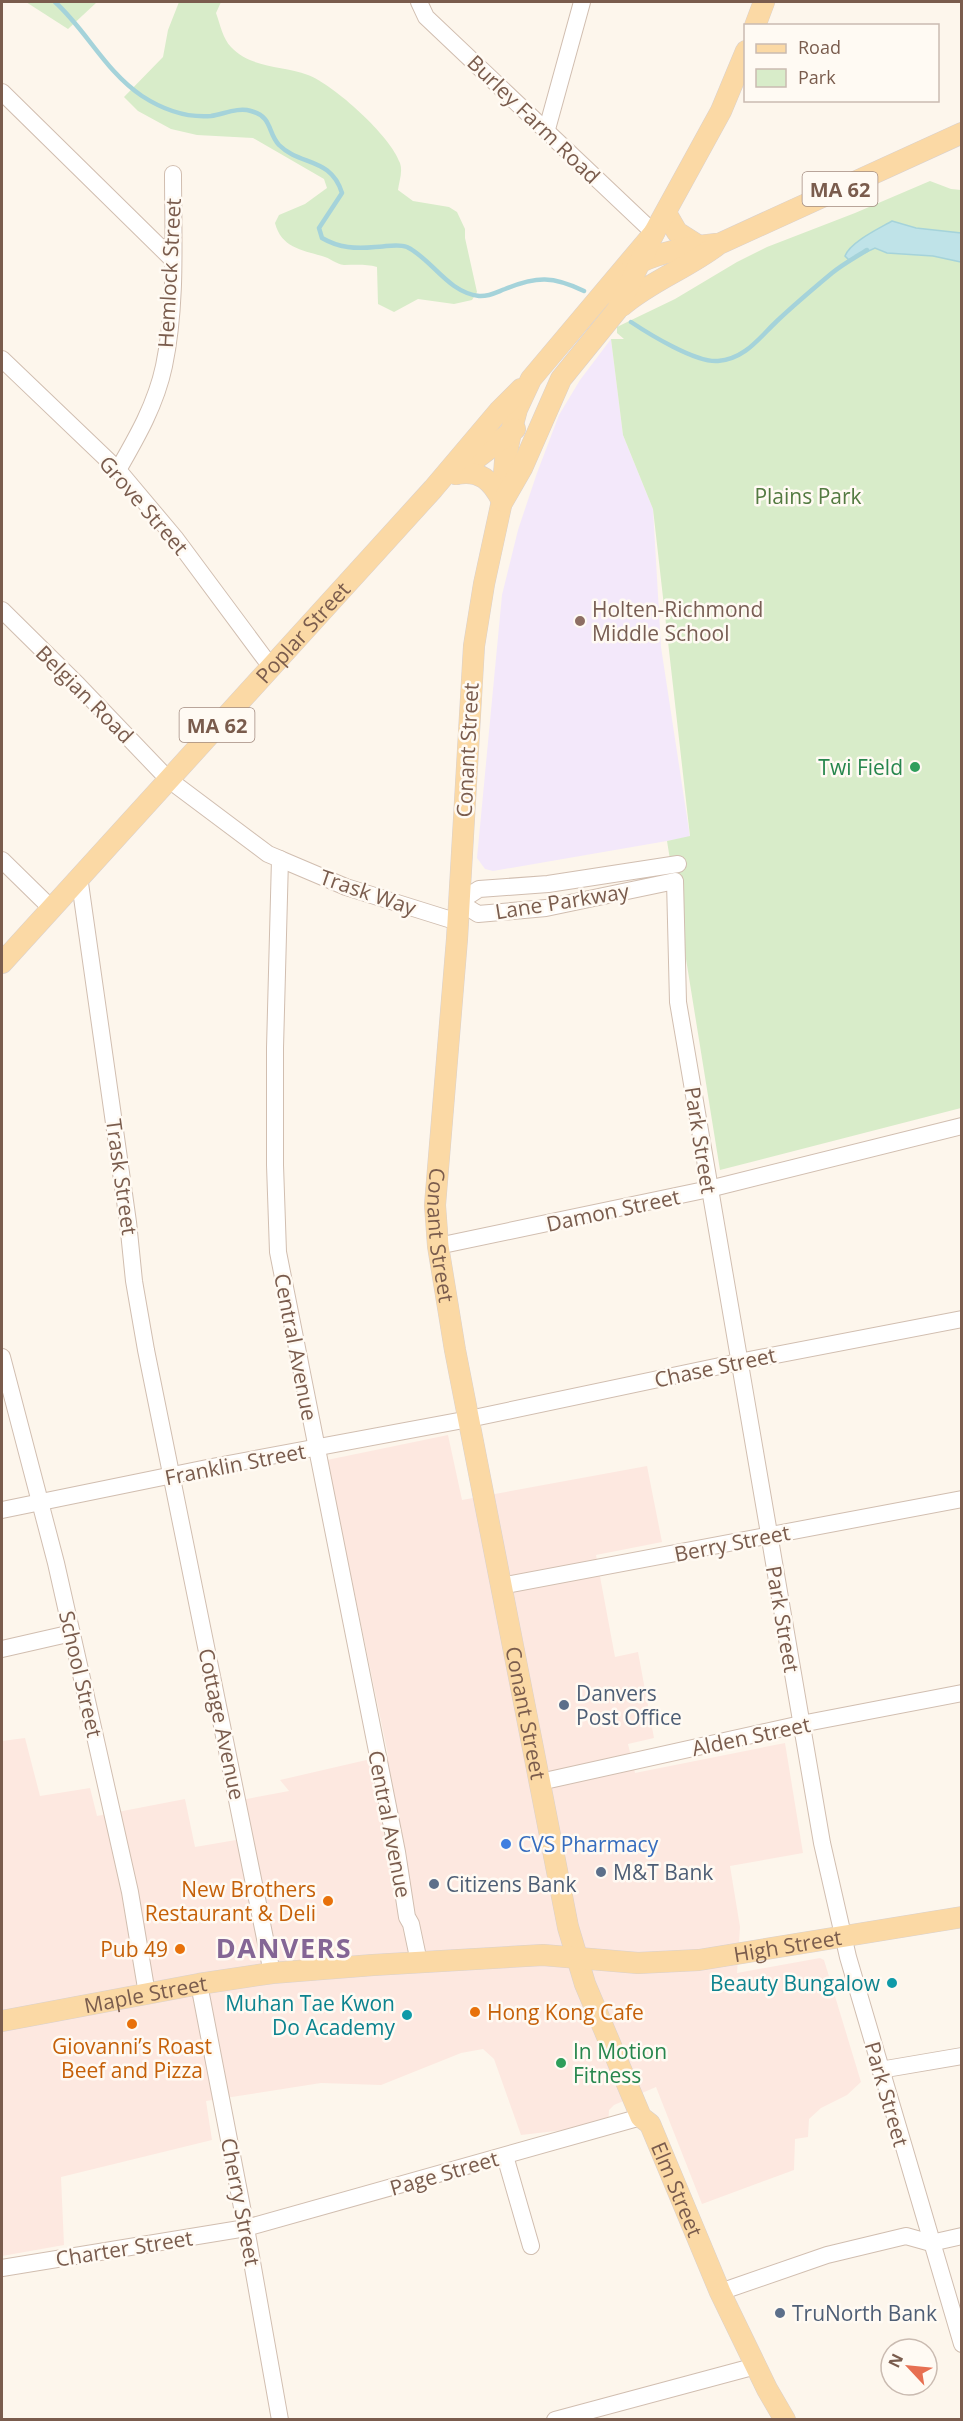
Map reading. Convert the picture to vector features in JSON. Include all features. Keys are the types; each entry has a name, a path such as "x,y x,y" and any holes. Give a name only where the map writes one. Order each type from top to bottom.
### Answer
{"main road":[{"path":"756,24 764,2"},
{"name":"Conant Street","path":"502,501 522,468 561,379 617,310 654,233 721,111 744,56"},
{"name":"MA 62","path":"611,282 640,261 709,245 962,133"},
{"path":"666,213 677,232 709,245"},
{"name":"Conant Street","path":"578,1958 568,1927 469,1419 438,1246 435,1205 458,912 474,646 486,573 502,501 505,461 511,432 517,409 531,379 654,233"},
{"name":"MA 62","path":"617,310 649,286 689,265 709,245"},
{"name":"Poplar Street","path":"2,963 433,489 499,411 531,379"},
{"name":"Poplar Street","path":"433,489 511,432 544,400 561,379"},
{"path":"456,474 476,473 486,478 494,486 502,501"},
{"name":"High Street","path":"578,1958 638,1963 699,1960 962,1917"},
{"name":"Maple Street","path":"2,2021 199,1984 273,1973 543,1955 578,1958"},
{"name":"Elm Street","path":"578,1958 585,1984 640,2117 650,2124 720,2292 785,2420"}],"street":[{"name":"Burley Farm Road","path":"419,2 426,16 654,233"},
{"path":"547,129 582,2"},
{"path":"2,92 172,259"},
{"name":"Hemlock Street","path":"118,470 146,419 164,368 168,341 172,259 173,174"},
{"name":"Grove Street","path":"2,359 118,470 176,539 271,667"},
{"name":"Belgian Road","path":"2,610 168,779"},
{"path":"168,779 268,854 280,859"},
{"name":"Trask Way","path":"280,859 346,887 458,912"},
{"name":"Central Avenue","path":"280,859 276,969 278,1252 315,1448 395,1842 407,1917 411,1924 419,1962"},
{"path":"2,860 51,908"},
{"name":"Lane Parkway","path":"458,912 478,914 546,908 676,872"},
{"name":"Lane Parkway","path":"458,912 479,889 676,872"},
{"name":"Park Street","path":"676,872 678,1002 822,1843 843,1937 880,2070 962,2344"},
{"name":"Trask Street","path":"79,876 128,1222 134,1281 171,1476"},
{"name":"Damon Street","path":"438,1246 709,1189 962,1126"},
{"name":"Chase Street","path":"469,1419 739,1362 962,1319"},
{"name":"School Street","path":"2,1357 72,1634 130,1892 147,1994"},
{"name":"Franklin Street","path":"2,1510 469,1419"},
{"name":"Cottage Avenue","path":"171,1476 273,1973"},
{"name":"Berry Street","path":"501,1586 962,1499"},
{"path":"2,1649 72,1634"},
{"name":"Alden Street","path":"540,1782 801,1724 962,1694"},
{"name":"Cherry Street","path":"199,1984 280,2420"},
{"path":"880,2070 962,2056"},
{"name":"Page Street","path":"246,2228 640,2117"},
{"path":"504,2156 531,2246"},
{"name":"Charter Street","path":"2,2268 246,2228"},
{"path":"720,2292 827,2255 906,2236 931,2243 962,2236"},
{"path":"555,2420 756,2366"}],"shaded area":[{"name":"Holten-Richmond Middle School","path":"611,339 623,435 653,509 661,647 690,837 493,871 485,869 477,858 502,595 518,530 559,415 580,380"},
{"path":"448,1435 462,1500 647,1466 662,1542 596,1555 615,1657 638,1652 654,1738 628,1744 635,1773 785,1743 803,1853 730,1866 740,1927 737,1973 820,1958 824,1960 861,2082 847,2095 821,2108 809,2119 808,2137 795,2139 794,2170 702,2204 656,2087 614,2105 609,2110 608,2125 521,2135 494,2059 483,2049 461,2053 381,2085 321,2083 206,2101 212,2140 61,2177 64,2245 2,2256 2,1741 25,1738 40,1796 90,1788 97,1816 185,1799 195,1847 236,1840 244,1834 241,1800 289,1791 280,1780 388,1755 327,1460"}],"green space":[{"path":"26,2 97,2 68,29"},
{"path":"179,2 221,2 216,13 222,31 228,44 239,54 258,63 308,75 332,89 374,126 395,152 400,163 398,190 413,201 449,207 457,212 465,229 477,292 472,300 454,304 418,299 394,312 378,304 377,267 344,265 307,252 287,242 278,231 275,223 279,215 305,204 327,188 324,179 253,138 197,135 171,129 138,111 124,97 163,57 168,30"},
{"name":"Plains Park","path":"930,181 951,189 961,190 961,233 916,228 892,221 856,244 849,260 875,248 887,253 933,256 961,262 961,1108 720,1170 667,841 690,836 653,509 623,435 611,339 624,339 617,333 617,327 675,299 767,247"}],"water":[{"path":"892,221 916,228 961,233 961,262 933,256 887,253 875,248 849,260 845,256 859,241"}],"waterway":[{"path":"55,2 77,25 117,75 142,96 166,109 192,116 211,116 241,110 251,111 263,117 275,140 287,152 314,163 330,173 337,181 342,193 319,228 322,238 335,244 354,248 395,245 407,247 416,252 449,282 468,293 479,296 536,280 554,280 584,291"},
{"path":"631,322 686,353 709,360 728,359 751,347 791,308 832,273 867,250"}],"place":[{"name":"Holten-Richmond Middle School","path":"580,621"},
{"name":"Twi Field","path":"915,767"},
{"name":"Danvers Post Office","path":"564,1705"},
{"name":"CVS Pharmacy","path":"506,1844"},
{"name":"M&T Bank","path":"601,1872"},
{"name":"Citizens Bank","path":"434,1884"},
{"name":"New Brothers Restaurant & Deli","path":"328,1901"},
{"name":"Pub 49","path":"180,1949"},
{"name":"Beauty Bungalow","path":"892,1983"},
{"name":"Hong Kong Cafe","path":"475,2012"},
{"name":"Muhan Tae Kwon Do Academy","path":"407,2015"},
{"name":"Giovanni’s Roast Beef and Pizza","path":"132,2024"},
{"name":"In Motion Fitness","path":"561,2063"},
{"name":"TruNorth Bank","path":"780,2313"}],"district":[{"name":"DANVERS","path":"284,1947"}]}
